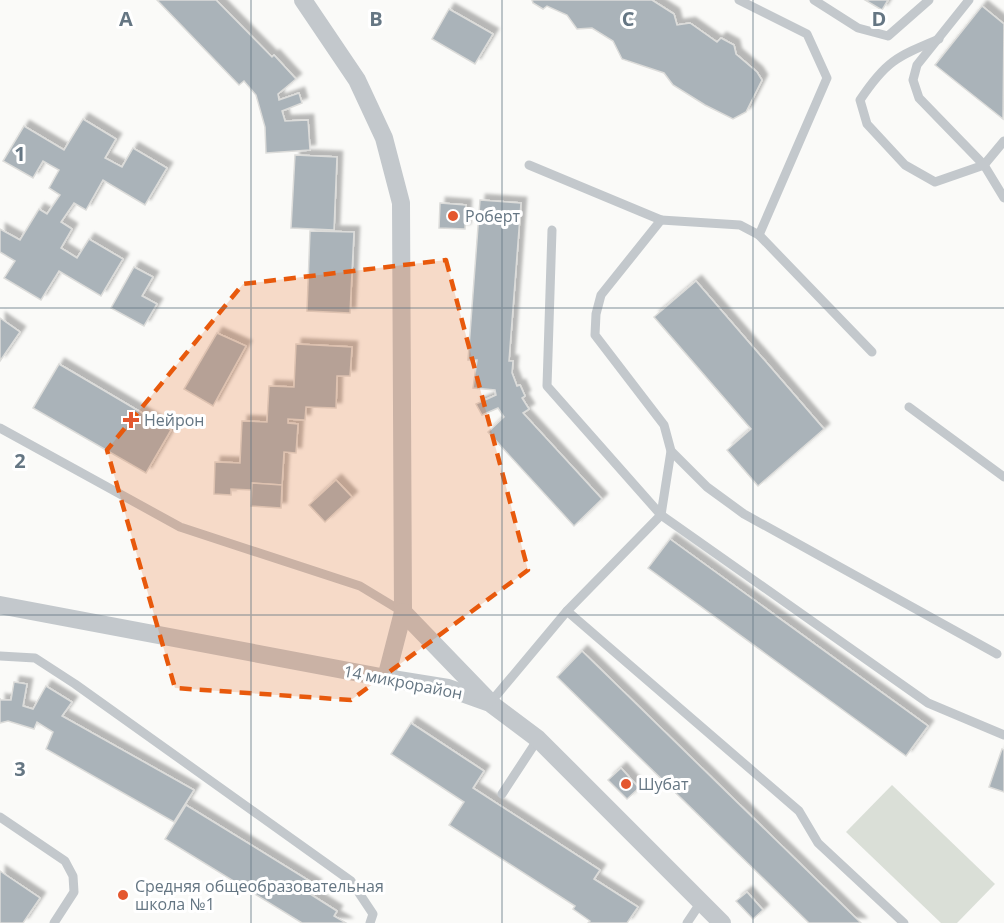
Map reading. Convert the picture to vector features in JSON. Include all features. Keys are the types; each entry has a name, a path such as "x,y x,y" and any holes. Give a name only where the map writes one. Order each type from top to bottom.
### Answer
{"street":[{"path":"303,0 357,80 384,138 401,203 403,612 386,678"},
{"name":"14 микрорайон","path":"0,605 448,688 490,702 538,739 722,923"},
{"path":"403,612 490,702"}],"lane":[{"path":"739,0 807,34 827,78 759,235"},
{"path":"814,0 858,28 888,36 929,0"},
{"path":"969,0 917,65 914,80 919,98 984,165 1004,198"},
{"path":"939,39 900,56 878,74 860,100 867,124 905,165 935,183 984,165 1004,141"},
{"path":"529,165 661,220 740,225 759,235 872,351"},
{"path":"490,702 567,611 661,515 671,451 663,425 595,335 596,314 601,295 661,220"},
{"path":"552,230 547,386 661,515 928,703 1004,735"},
{"path":"909,407 1004,477"},
{"path":"0,428 180,526 360,586 403,612"},
{"path":"671,451 707,487 744,514 997,654"},
{"path":"567,611 799,811 818,843 904,923"},
{"path":"0,656 35,658 75,684 351,881 373,914 370,923"},
{"path":"502,794 538,739"},
{"path":"0,817 65,861 73,876 74,892 54,923"},
{"path":"687,923 701,902"}],"highlighted area":[{"path":"446,260 528,570 351,700 175,688 107,450 243,284"}],"shaded area":[{"path":"892,785 995,884 957,923 941,923 846,832"}],"building":[{"path":"157,0 216,0 272,57 274,55 296,79 278,94 279,100 299,93 302,103 282,111 285,121 308,120 310,150 266,153 265,127 256,95 244,81 239,85"},
{"path":"532,0 652,0 674,14 677,25 690,23 717,42 721,38 734,45 736,54 757,72 762,80 746,112 733,119 673,85 664,73 622,59 613,41 592,28 577,29 567,15 547,6 543,9"},
{"path":"865,0 888,0 882,10"},
{"path":"982,6 1004,24 1003,119 935,65"},
{"path":"449,9 493,34 475,64 432,39"},
{"path":"83,119 116,139 105,158 122,167 133,148 167,168 145,205 103,180 86,210 74,203 61,222 72,229 61,248 77,258 89,239 123,259 101,296 59,271 41,300 4,278 15,261 0,252 0,229 20,240 39,209 47,214 60,195 49,188 59,170 43,161 33,178 3,161 24,126 64,150"},
{"path":"295,155 337,157 334,230 291,228"},
{"path":"480,200 521,203 509,361 513,361 512,373 517,386 520,385 525,396 522,398 529,409 523,413 602,499 574,526 488,432 504,417 498,408 482,415 476,404 496,395 495,390 473,388 477,360 468,360"},
{"path":"440,203 466,205 465,229 439,228"},
{"path":"310,231 354,232 350,313 307,311"},
{"path":"134,267 153,277 142,296 157,304 144,326 111,308"},
{"path":"696,281 824,429 758,486 727,450 751,429 654,317"},
{"path":"0,318 20,332 0,361"},
{"path":"217,333 246,346 213,406 184,389"},
{"path":"296,344 352,347 350,376 337,376 336,408 306,407 305,420 288,419 288,423 298,424 296,453 284,452 282,485 252,483 252,490 231,489 231,495 214,494 215,462 240,463 242,421 267,422 269,386 294,387"},
{"path":"59,364 171,430 146,473 33,408"},
{"path":"336,480 352,497 325,522 309,505"},
{"path":"252,483 282,485 281,508 251,506"},
{"path":"670,539 928,726 906,756 648,568"},
{"path":"582,651 861,923 809,923 557,677"},
{"path":"14,682 27,684 23,706 33,709 46,686 72,702 62,716 194,790 174,822 46,749 53,732 37,722 34,729 8,721 0,723 0,700 11,700"},
{"path":"411,723 484,771 473,788 600,870 594,879 638,907 627,923 588,923 590,921 573,909 575,906 449,825 464,802 391,754"},
{"path":"1002,749 1004,750 1004,792 989,787"},
{"path":"621,768 639,788 627,799 608,780"},
{"path":"186,805 316,885 310,894 337,911 334,916 346,923 302,923 165,839"},
{"path":"0,871 40,898 23,923 0,923"},
{"path":"747,892 763,910 753,919 736,901"}],"place":[{"name":"Роберт","path":"453,216"},
{"name":"Нейрон","path":"131,420"},
{"name":"Шубат","path":"626,784"},
{"name":"Средняя общеобразовательная школа №1","path":"123,895"}]}
